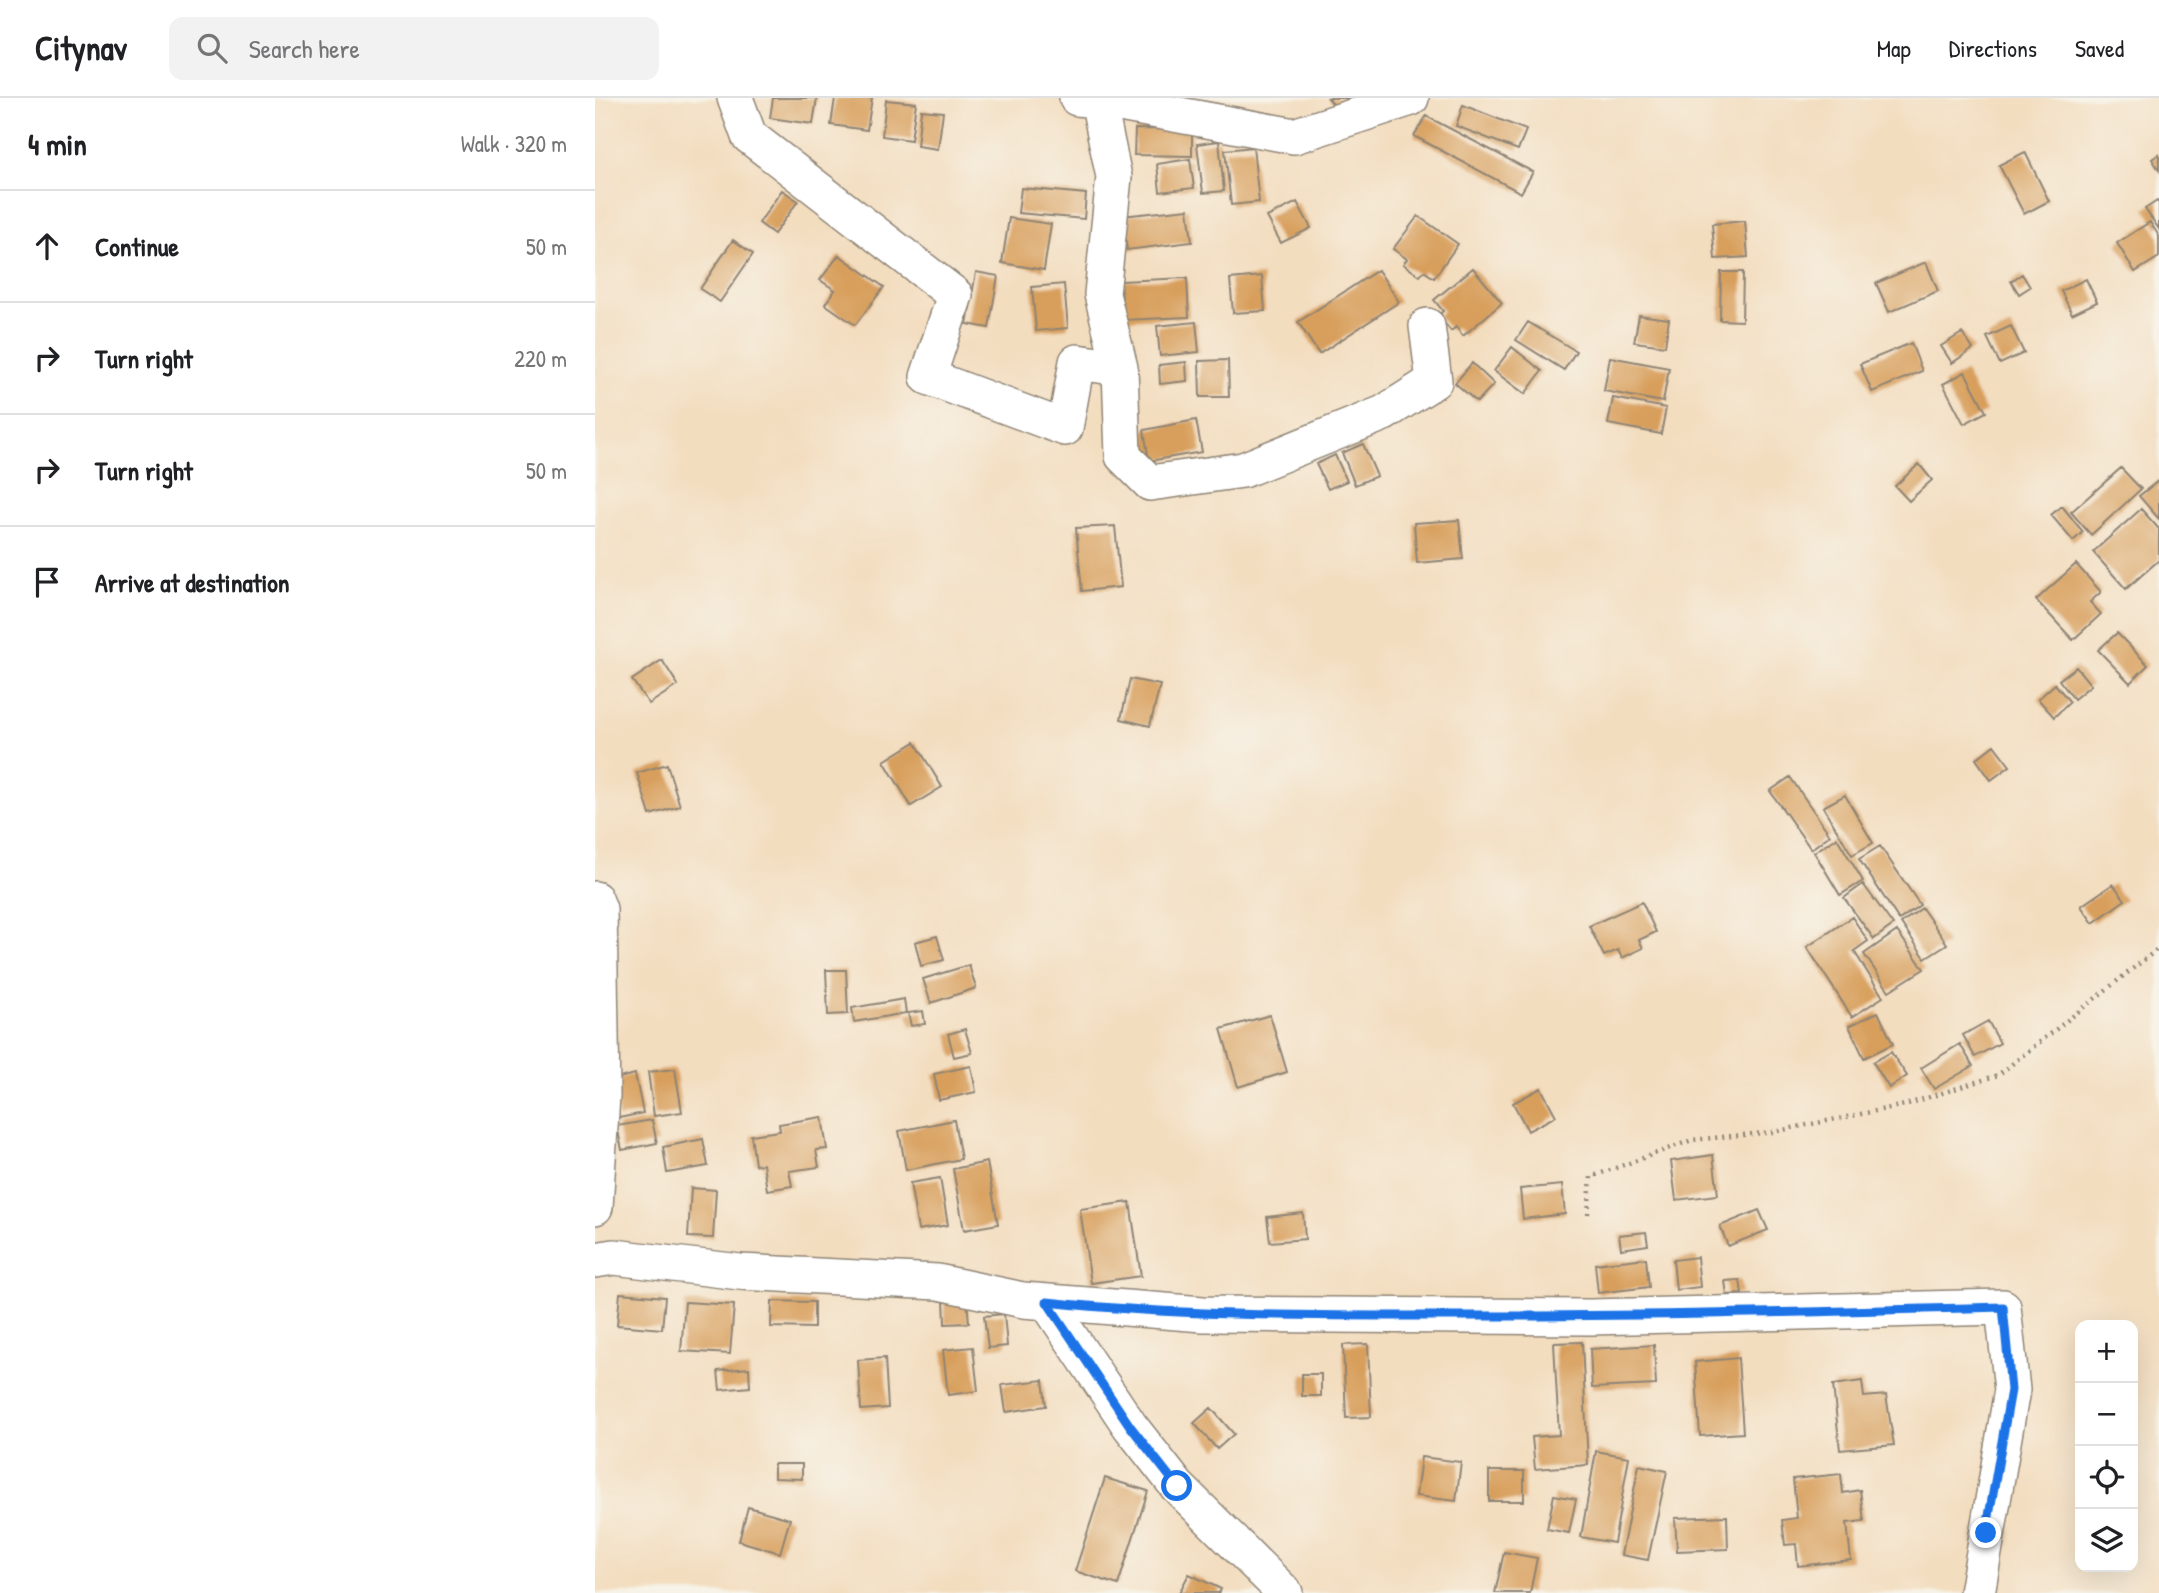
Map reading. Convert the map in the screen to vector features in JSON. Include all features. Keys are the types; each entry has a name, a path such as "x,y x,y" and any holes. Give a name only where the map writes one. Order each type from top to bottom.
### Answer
{"street":[{"path":"736,98 749,136 955,295 928,377 1065,428 1077,362 1120,368"},
{"path":"1411,98 1294,136 1088,99 1114,177 1102,294 1120,368 1123,456 1150,483 1243,470 1384,413 1433,381 1427,326"},
{"path":"595,899 599,909 602,1096 595,1207"},
{"path":"595,1260 614,1257 740,1272 938,1282 1047,1302 1203,1314 1681,1316 2003,1307 2011,1390 1977,1593"},
{"path":"1047,1302 1130,1426 1177,1486 1285,1593"}],"path":[{"path":"1588,1214 1591,1177 1692,1140 1773,1132 1905,1105 1998,1075 2159,948"}],"building":[{"path":"773,98 817,98 813,124 770,118"},
{"path":"835,98 872,98 867,130 831,125"},
{"path":"1328,98 1353,98 1357,103 1342,115"},
{"path":"886,100 916,103 911,140 882,136"},
{"path":"1463,105 1526,130 1518,150 1456,126"},
{"path":"921,110 943,112 938,149 917,146"},
{"path":"1426,116 1533,172 1521,193 1414,136"},
{"path":"1135,129 1192,130 1192,156 1134,155"},
{"path":"1219,141 1224,191 1203,193 1197,144"},
{"path":"1253,147 1259,202 1231,205 1225,150"},
{"path":"2025,152 2049,201 2024,214 1999,165"},
{"path":"2159,154 2159,170 2152,159"},
{"path":"1190,159 1194,188 1160,192 1157,164"},
{"path":"1021,188 1086,194 1084,219 1018,213"},
{"path":"782,190 798,201 774,234 759,223"},
{"path":"2157,201 2159,203 2159,229 2145,209"},
{"path":"1297,202 1311,228 1281,243 1267,217"},
{"path":"1188,209 1192,242 1127,250 1122,216"},
{"path":"1418,216 1458,244 1434,278 1424,271 1420,276 1403,264 1407,259 1393,249"},
{"path":"1009,218 1051,224 1044,270 1002,263"},
{"path":"1745,221 1748,257 1715,259 1712,224"},
{"path":"2150,222 2159,236 2159,257 2135,272 2117,243"},
{"path":"733,240 753,254 720,302 700,289"},
{"path":"839,255 884,287 855,325 825,304 835,290 820,280"},
{"path":"1926,262 1938,291 1889,312 1876,283"},
{"path":"1473,268 1502,303 1463,336 1456,327 1451,331 1438,316 1443,311 1434,300"},
{"path":"1378,270 1399,302 1319,354 1298,322"},
{"path":"976,272 998,276 989,328 967,324"},
{"path":"1721,272 1743,272 1742,321 1720,320"},
{"path":"2022,274 2030,287 2019,294 2011,281"},
{"path":"1262,276 1265,311 1233,313 1230,279"},
{"path":"1187,278 1189,317 1123,320 1121,281"},
{"path":"2086,279 2097,302 2072,314 2061,291"},
{"path":"1064,284 1068,328 1036,331 1032,287"},
{"path":"1639,315 1669,319 1665,346 1634,342"},
{"path":"1196,322 1199,352 1160,356 1157,326"},
{"path":"1528,322 1576,351 1564,370 1516,340"},
{"path":"2011,326 2024,353 2000,364 1987,337"},
{"path":"1962,333 1973,349 1952,363 1941,346"},
{"path":"1911,343 1922,371 1872,392 1860,364"},
{"path":"1512,347 1542,371 1525,394 1494,371"},
{"path":"1610,357 1669,368 1663,402 1604,391"},
{"path":"1228,360 1229,397 1200,397 1199,361"},
{"path":"1186,362 1187,381 1160,384 1159,365"},
{"path":"1472,363 1494,384 1477,402 1455,383"},
{"path":"1965,372 1986,412 1964,424 1943,384"},
{"path":"1613,398 1666,408 1661,434 1608,424"},
{"path":"1196,420 1202,452 1149,461 1144,430"},
{"path":"1363,444 1377,476 1355,485 1342,453"},
{"path":"1335,455 1347,481 1328,489 1316,464"},
{"path":"1919,464 1932,480 1909,501 1895,486"},
{"path":"2121,468 2141,489 2091,535 2071,512"},
{"path":"2159,480 2159,519 2139,496"},
{"path":"2062,506 2083,532 2073,541 2051,515"},
{"path":"2141,509 2159,529 2159,560 2126,589 2093,552"},
{"path":"1459,520 1463,559 1417,563 1414,523"},
{"path":"1115,526 1121,587 1082,591 1076,528"},
{"path":"2076,564 2101,592 2090,602 2101,614 2073,640 2036,600"},
{"path":"2117,633 2148,665 2130,683 2098,650"},
{"path":"662,660 678,685 649,704 632,680"},
{"path":"2076,667 2091,685 2074,699 2059,680"},
{"path":"1130,679 1160,685 1150,726 1121,719"},
{"path":"2055,684 2070,702 2054,717 2038,699"},
{"path":"915,742 942,787 911,806 884,761"},
{"path":"1994,745 2010,766 1991,780 1976,759"},
{"path":"667,764 680,806 650,815 637,773"},
{"path":"1790,777 1830,835 1811,849 1770,791"},
{"path":"1845,795 1873,843 1852,855 1823,807"},
{"path":"1837,838 1863,881 1840,895 1814,852"},
{"path":"1880,846 1920,905 1899,920 1859,859"},
{"path":"1863,884 1893,925 1874,939 1844,898"},
{"path":"2113,884 2125,900 2093,923 2081,906"},
{"path":"1642,902 1656,932 1639,940 1643,948 1622,958 1618,950 1604,956 1589,926"},
{"path":"1922,908 1947,944 1925,958 1901,923"},
{"path":"1852,917 1868,941 1854,951 1883,997 1852,1017 1807,947"},
{"path":"1897,931 1924,969 1889,991 1864,954"},
{"path":"937,936 944,960 921,966 915,942"},
{"path":"969,965 976,988 931,1003 923,979"},
{"path":"826,970 846,970 848,1014 828,1015"},
{"path":"904,999 906,1013 854,1022 852,1008"},
{"path":"923,1011 925,1024 911,1026 908,1013"},
{"path":"1878,1012 1893,1044 1864,1058 1849,1026"},
{"path":"1270,1015 1287,1072 1238,1087 1221,1029"},
{"path":"1988,1021 2000,1043 1975,1057 1963,1035"},
{"path":"965,1029 972,1053 954,1057 948,1034"},
{"path":"1960,1044 1973,1066 1934,1089 1921,1068"},
{"path":"1891,1052 1907,1076 1889,1088 1873,1062"},
{"path":"971,1066 976,1092 939,1100 934,1074"},
{"path":"675,1069 682,1112 654,1116 648,1072"},
{"path":"635,1074 643,1113 619,1118 611,1080"},
{"path":"1541,1088 1556,1116 1528,1131 1513,1103"},
{"path":"822,1117 827,1149 816,1150 819,1167 789,1171 792,1186 767,1190 763,1164 755,1165 751,1135 780,1131 779,1124"},
{"path":"652,1120 657,1143 622,1150 617,1126"},
{"path":"954,1120 961,1159 906,1170 899,1131"},
{"path":"703,1139 708,1166 667,1173 663,1147"},
{"path":"1713,1155 1718,1195 1676,1200 1671,1161"},
{"path":"987,1162 998,1224 964,1230 953,1169"},
{"path":"940,1178 948,1225 918,1230 910,1183"},
{"path":"1562,1185 1565,1214 1523,1219 1520,1189"},
{"path":"691,1188 716,1190 713,1238 688,1237"},
{"path":"1130,1202 1141,1276 1091,1283 1080,1209"},
{"path":"1759,1210 1768,1230 1728,1246 1720,1226"},
{"path":"1303,1213 1305,1239 1270,1242 1267,1217"},
{"path":"1646,1232 1648,1245 1621,1249 1619,1235"},
{"path":"1697,1257 1700,1287 1676,1290 1673,1260"},
{"path":"1646,1258 1649,1287 1598,1293 1595,1264"},
{"path":"1740,1280 1742,1294 1727,1295 1725,1281"},
{"path":"620,1293 665,1297 662,1329 617,1325"},
{"path":"967,1298 969,1323 945,1324 944,1299"},
{"path":"772,1301 814,1302 814,1328 771,1327"},
{"path":"685,1302 734,1305 730,1354 681,1351"},
{"path":"1004,1314 1007,1346 988,1348 984,1316"},
{"path":"1582,1342 1588,1465 1535,1469 1532,1437 1559,1435 1554,1343"},
{"path":"1368,1344 1371,1417 1346,1418 1343,1345"},
{"path":"1654,1345 1656,1385 1592,1388 1590,1349"},
{"path":"973,1347 978,1391 948,1395 943,1350"},
{"path":"885,1358 888,1408 861,1410 858,1360"},
{"path":"1738,1358 1743,1433 1700,1436 1695,1362"},
{"path":"749,1368 750,1387 720,1390 718,1371"},
{"path":"1302,1374 1321,1374 1321,1396 1302,1396"},
{"path":"1043,1380 1046,1406 1006,1412 1002,1385"},
{"path":"1862,1381 1864,1397 1886,1395 1894,1445 1840,1450 1833,1385"},
{"path":"1211,1408 1234,1434 1217,1449 1194,1423"},
{"path":"1596,1451 1629,1457 1614,1543 1581,1537"},
{"path":"1421,1457 1461,1462 1456,1501 1416,1496"},
{"path":"774,1464 802,1464 802,1479 774,1478"},
{"path":"1639,1465 1667,1471 1648,1560 1621,1555"},
{"path":"1489,1471 1524,1471 1524,1501 1489,1501"},
{"path":"1841,1474 1843,1493 1860,1490 1864,1521 1847,1523 1851,1560 1798,1566 1796,1544 1785,1545 1782,1520 1797,1518 1793,1479"},
{"path":"1105,1478 1148,1491 1118,1585 1075,1571"},
{"path":"1554,1495 1576,1499 1569,1533 1547,1529"},
{"path":"748,1507 790,1519 780,1553 739,1541"},
{"path":"1727,1516 1728,1549 1677,1551 1675,1518"},
{"path":"1504,1552 1537,1558 1530,1593 1495,1593"},
{"path":"1189,1574 1221,1589 1219,1593 1179,1593"}],"route":[{"path":"1177,1486 1130,1426 1047,1302 1203,1314 1386,1316 1681,1316 2003,1307 2011,1390 1986,1533"}]}
